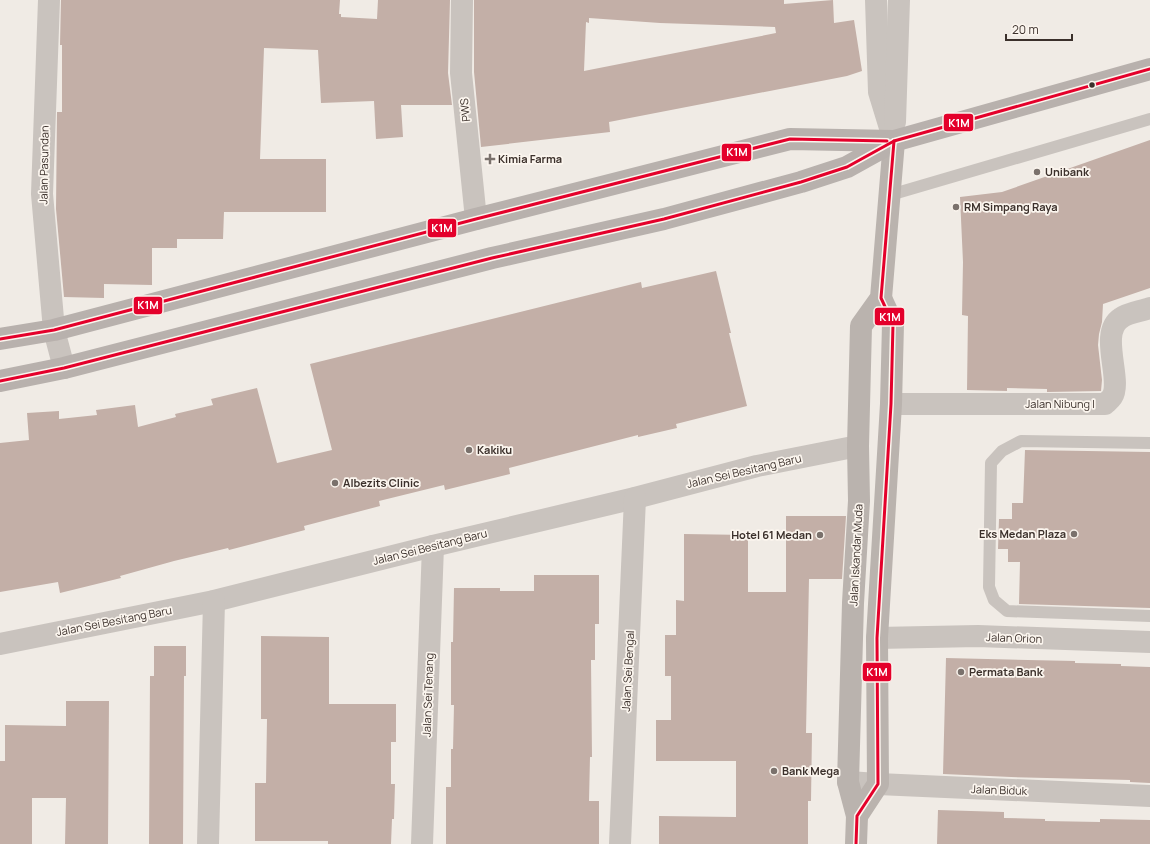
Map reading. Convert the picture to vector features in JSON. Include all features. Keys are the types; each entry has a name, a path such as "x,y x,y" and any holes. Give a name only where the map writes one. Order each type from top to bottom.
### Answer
{"main road":[{"path":"0,381 64,368 492,258 664,219 801,182 847,167 894,142 1150,69"},
{"path":"0,339 54,330 476,219 790,139 894,142"},
{"path":"857,816 878,784 877,638 891,404 893,324 881,298 894,142"},
{"name":"Jalan Iskandar Muda","path":"856,844 857,816 848,782 853,603 859,501 858,446 861,326 881,298"},
{"path":"853,603 879,606"}],"street":[{"name":"Jalan Pasundan","path":"49,0 42,194 54,330 64,368"},
{"name":"PWS","path":"462,0 461,73 476,219"},
{"path":"876,0 879,92 894,142"},
{"path":"894,142 899,0"},
{"name":"Jalan Nibung I","path":"891,404 1105,404 1112,397 1114,387 1111,340 1114,325 1121,317 1150,308"},
{"name":"Jalan Sei Besitang Baru","path":"0,644 214,601 433,546 635,498 757,466 858,446"},
{"name":"Jalan Sei Bengal","path":"620,844 635,498"},
{"name":"Jalan Sei Tenang","path":"422,844 433,546"},
{"path":"208,844 214,601"},
{"name":"Jalan Orion","path":"877,638 978,636 1150,642"},
{"name":"Jalan Biduk","path":"848,782 1150,796"}],"lane":[{"path":"890,195 1150,119"},
{"path":"1150,443 1021,442 1002,451 991,463 989,587 994,600 1006,611 1150,616"}],"building":[{"path":"61,0 340,0 339,14 341,14 341,17 377,19 378,0 450,0 448,73 452,105 401,105 403,137 376,139 374,101 321,103 318,50 264,48 260,159 326,159 326,212 224,212 223,239 177,239 177,248 152,248 152,285 104,284 104,298 64,297 56,209 57,112 62,112 62,45 60,45"},
{"path":"474,0 784,0 784,4 833,0 834,23 854,20 862,71 847,76 609,122 610,132 481,147 474,72","holes":["589,18 660,23 775,27 776,33 584,71 586,22 589,23"]},
{"path":"1150,140 1150,288 1103,304 1098,345 1102,380 1101,391 1047,392 1047,389 1007,388 1007,391 967,390 968,316 962,315 963,262 960,197 1002,192"},
{"path":"716,271 731,333 729,333 747,406 676,424 677,428 638,437 638,435 509,468 510,474 445,490 444,485 379,501 380,506 304,526 305,530 229,550 228,548 174,561 120,576 121,578 60,593 58,582 0,592 0,443 29,440 27,413 59,411 59,419 97,415 96,410 135,405 138,427 176,417 175,414 213,405 211,399 257,388 277,463 332,450 310,364 641,282 642,288"},
{"name":"Eks Medan Plaza","path":"1025,450 1150,452 1150,608 1019,604 1020,562 1008,562 1008,549 998,549 999,519 1012,519 1012,503 1023,503"},
{"path":"786,516 846,516 842,579 809,579 806,733 812,733 811,801 808,801 808,844 659,844 659,816 736,817 736,761 656,761 656,720 671,720 671,676 665,676 665,635 676,635 676,600 684,601 684,534 748,535 748,592 786,592"},
{"path":"534,575 599,575 599,624 595,624 595,660 591,660 592,757 590,757 589,801 599,801 599,844 446,844 446,787 451,787 451,749 453,749 454,705 451,705 451,642 453,642 454,588 500,588 500,591 534,591"},
{"path":"261,636 329,637 329,704 396,704 396,742 391,742 391,784 395,784 394,819 392,819 391,844 328,844 328,841 255,841 255,783 266,783 267,719 261,719"},
{"path":"154,646 186,646 186,676 184,676 183,844 149,844 150,676 154,676"},
{"path":"946,658 1075,661 1075,663 1121,664 1121,666 1150,667 1150,783 1130,782 1130,780 943,774"},
{"path":"66,701 109,701 108,844 65,844 66,798 32,798 32,844 0,844 0,761 5,761 5,725 66,726"},
{"path":"938,810 1004,812 1004,818 1045,819 1045,821 1100,822 1100,819 1150,820 1150,844 937,844"}],"transit line":[{"name":"K1M","path":"0,381 64,368 492,258 664,219 801,182 847,167 894,141 1150,69"},
{"name":"K1M","path":"0,339 54,330 476,219 790,139 887,141"},
{"name":"K1M","path":"856,844 857,816 878,784 877,638 891,404 893,324 881,298 894,141"}],"place":[{"name":"Kimia Farma","path":"490,159"},
{"name":"Unibank","path":"1037,172"},
{"name":"RM Simpang Raya","path":"956,207"},
{"name":"Kakiku","path":"469,450"},
{"name":"Albezits Clinic","path":"335,483"},
{"name":"Eks Medan Plaza","path":"1074,534"},
{"name":"Hotel 61 Medan","path":"820,535"},
{"name":"Permata Bank","path":"961,672"},
{"name":"Bank Mega","path":"774,771"}]}
